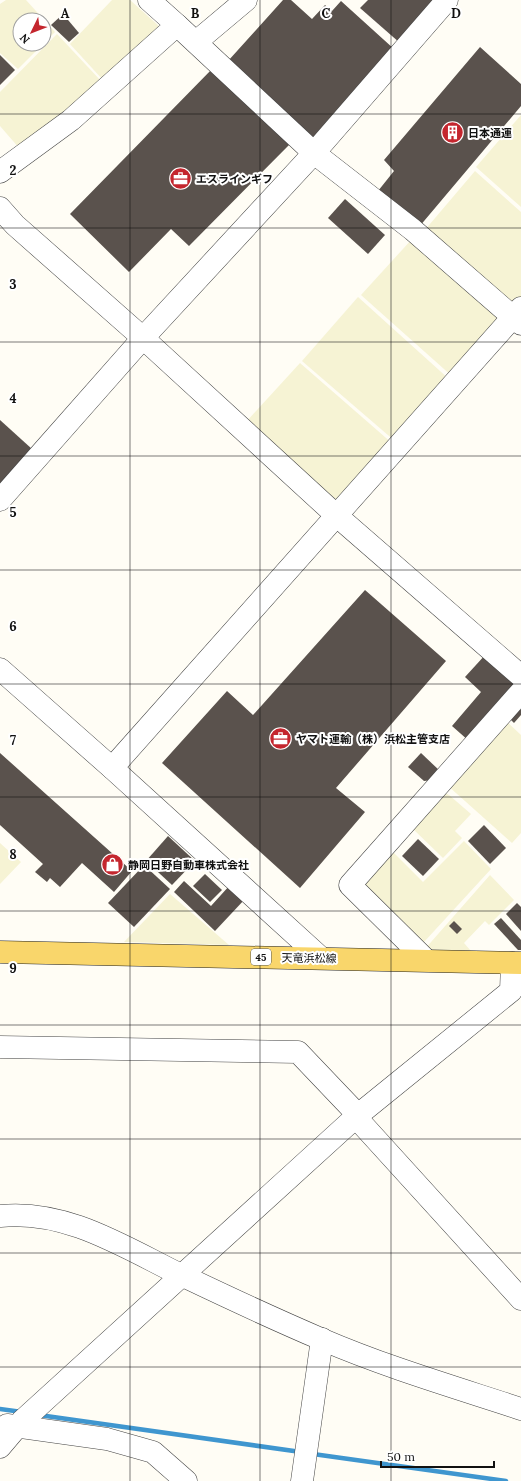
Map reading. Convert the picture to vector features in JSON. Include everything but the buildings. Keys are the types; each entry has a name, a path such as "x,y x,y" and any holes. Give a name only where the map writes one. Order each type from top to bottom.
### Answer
{"main road":[{"name":"天竜浜松線","path":"0,952 517,963"}],"street":[{"path":"112,768 518,316 413,230 314,153 149,0"},
{"path":"196,42 246,0"},
{"path":"0,500 143,338 314,153 447,0"},
{"path":"0,172 70,120 177,25"},
{"path":"0,208 15,225 143,338 337,516 521,676"},
{"path":"0,669 112,768 321,958"},
{"path":"426,960 350,886 521,692"},
{"path":"0,1447 13,1424 40,1406 358,1115 516,997 517,963"},
{"path":"0,1047 298,1052 358,1115 362,1124 521,1299"},
{"path":"0,1216 15,1215 59,1221 96,1232 182,1275 322,1339 402,1369 521,1409"},
{"path":"302,1481 322,1339"},
{"path":"13,1424 107,1439 153,1452 186,1481"}],"shaded area":[{"path":"6,0 26,0 37,12 12,12 12,52 35,52 18,69 0,53 0,4"},
{"path":"112,0 130,0 161,28 103,80 70,44"},
{"path":"57,34 102,82 20,149 0,126 0,92 39,52 52,52 52,39"},
{"path":"521,115 521,207 476,167"},
{"path":"475,171 521,212 521,299 513,309 424,231"},
{"path":"413,238 504,319 453,377 361,295"},
{"path":"358,297 450,380 396,442 302,361"},
{"path":"300,363 393,444 336,508 246,422"},
{"path":"504,719 521,735 521,833 512,843 447,785"},
{"path":"443,792 449,795 471,814 455,831 462,838 443,858 410,826"},
{"path":"464,841 491,869 424,942 360,881 390,849 423,882"},
{"path":"0,843 21,862 0,884"},
{"path":"490,875 514,900 489,925 485,921 464,943 471,951 467,954 424,950"},
{"path":"170,894 229,945 124,942"}],"waterway":[{"path":"0,1409 22,1412"},
{"path":"39,1415 301,1452"},
{"path":"313,1454 506,1481"}],"place":[{"name":"日本通運","path":"453,133"},
{"name":"エスラインギフ","path":"180,179"},
{"name":"ヤマト運輸（株）浜松主管支店","path":"281,739"},
{"name":"静岡日野自動車株式会社","path":"112,865"}]}
